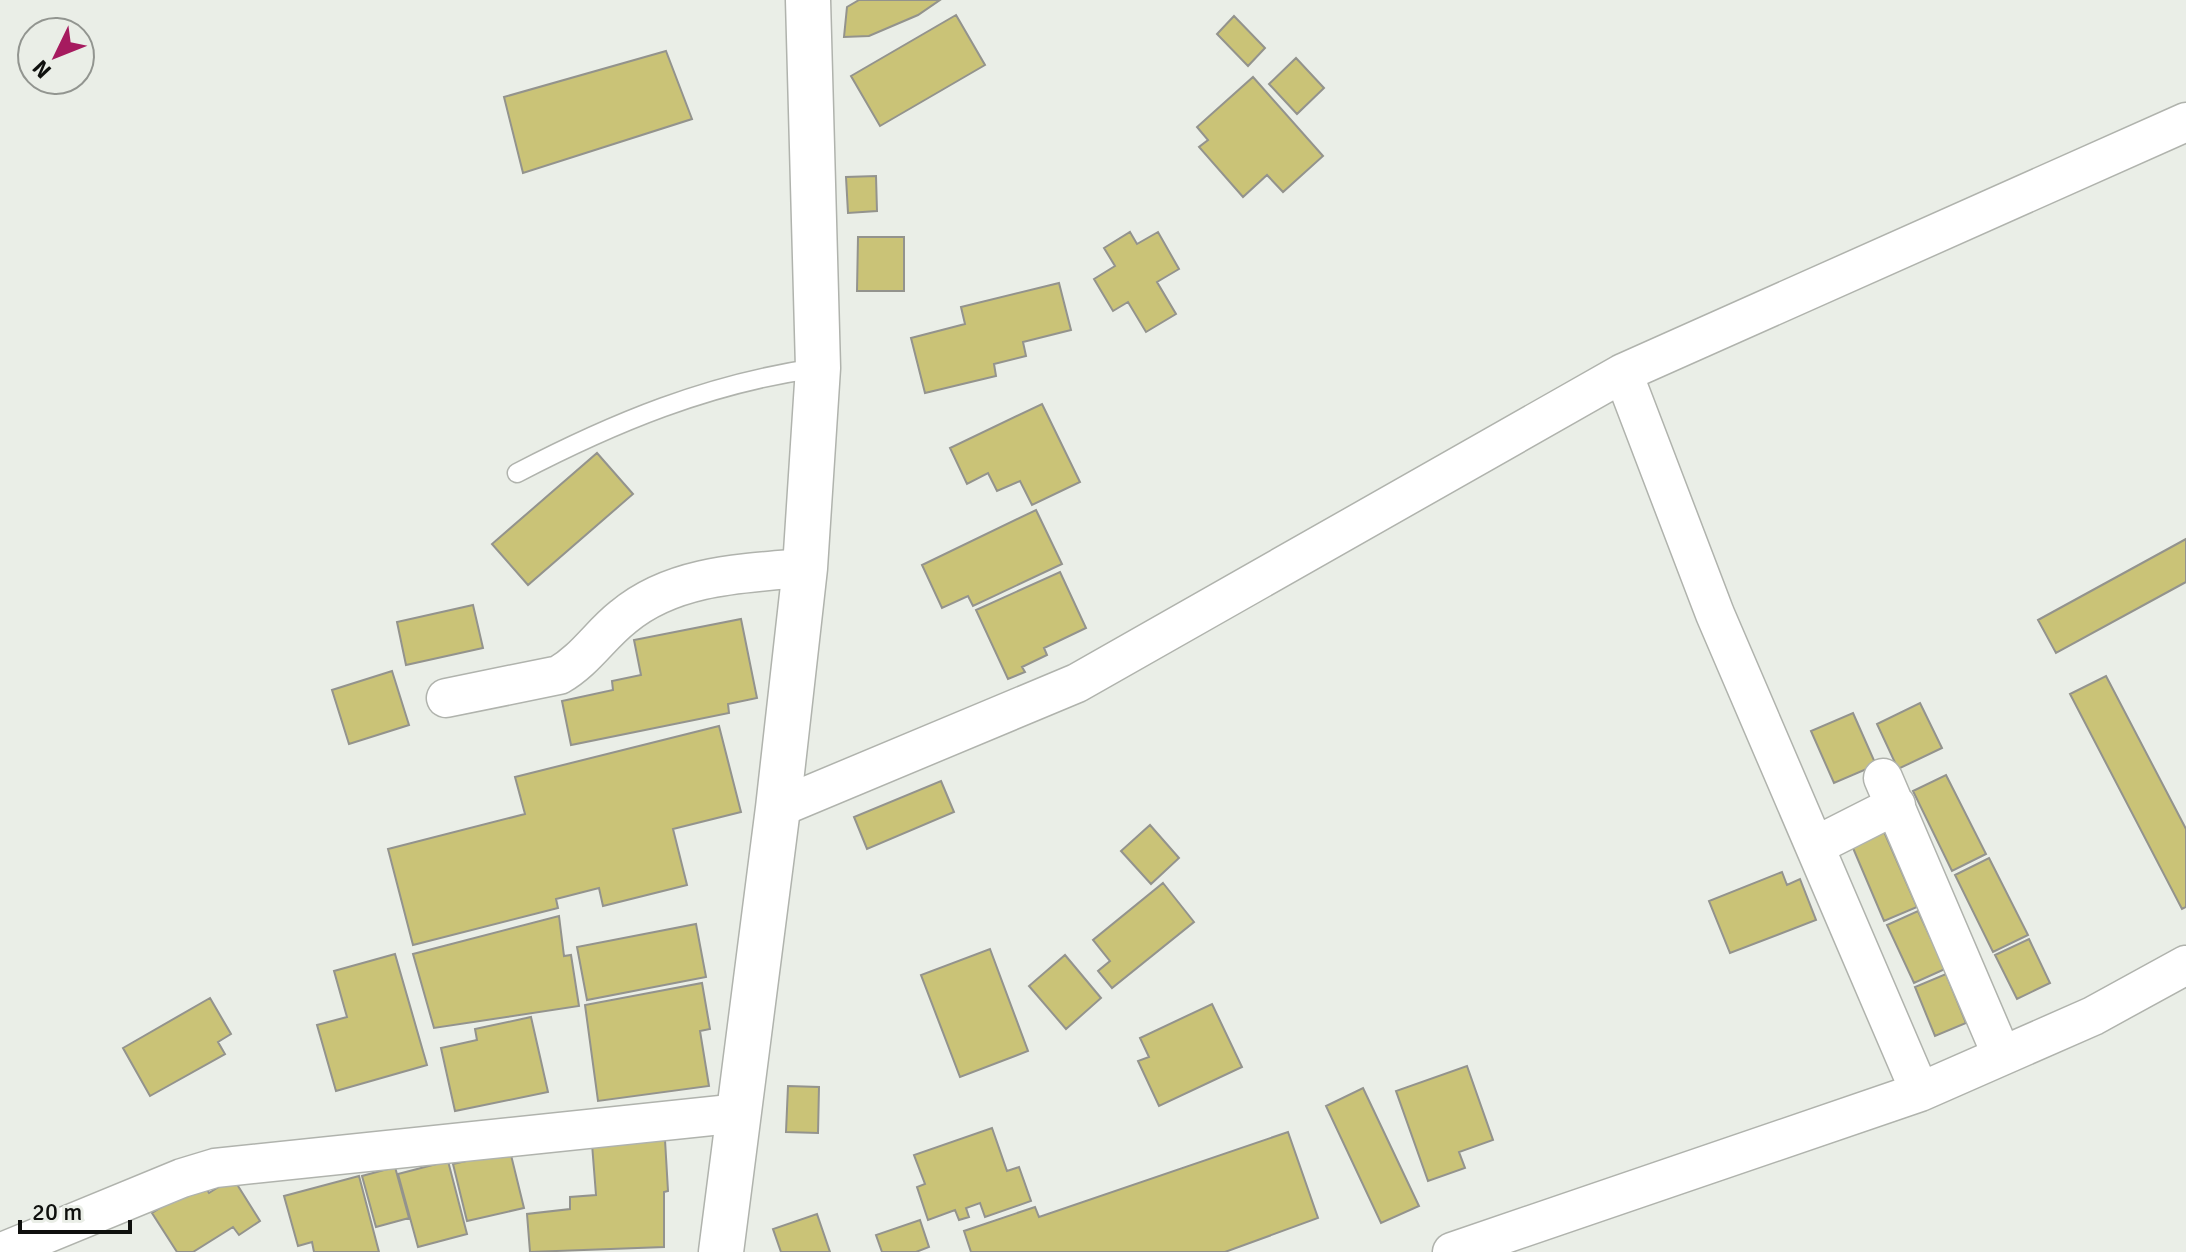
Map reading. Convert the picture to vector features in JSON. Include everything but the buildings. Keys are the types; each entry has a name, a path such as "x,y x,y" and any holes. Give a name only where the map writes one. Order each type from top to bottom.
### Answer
{"street":[{"path":"721,1252 778,808 805,568 818,368 808,0"},
{"path":"778,808 1077,683 1623,373 2186,122"},
{"path":"1623,373 1715,614 1920,1092"},
{"path":"446,698 559,675 572,668 625,615 683,586 737,573 805,568"},
{"path":"1815,846 1890,792 2002,1056"},
{"path":"1452,1252 1920,1092 2126,1000 2186,965"},
{"path":"2,1252 182,1178 215,1168 740,1113"}],"lane":[{"path":"517,473 614,425 686,397 762,375 818,368"}]}
